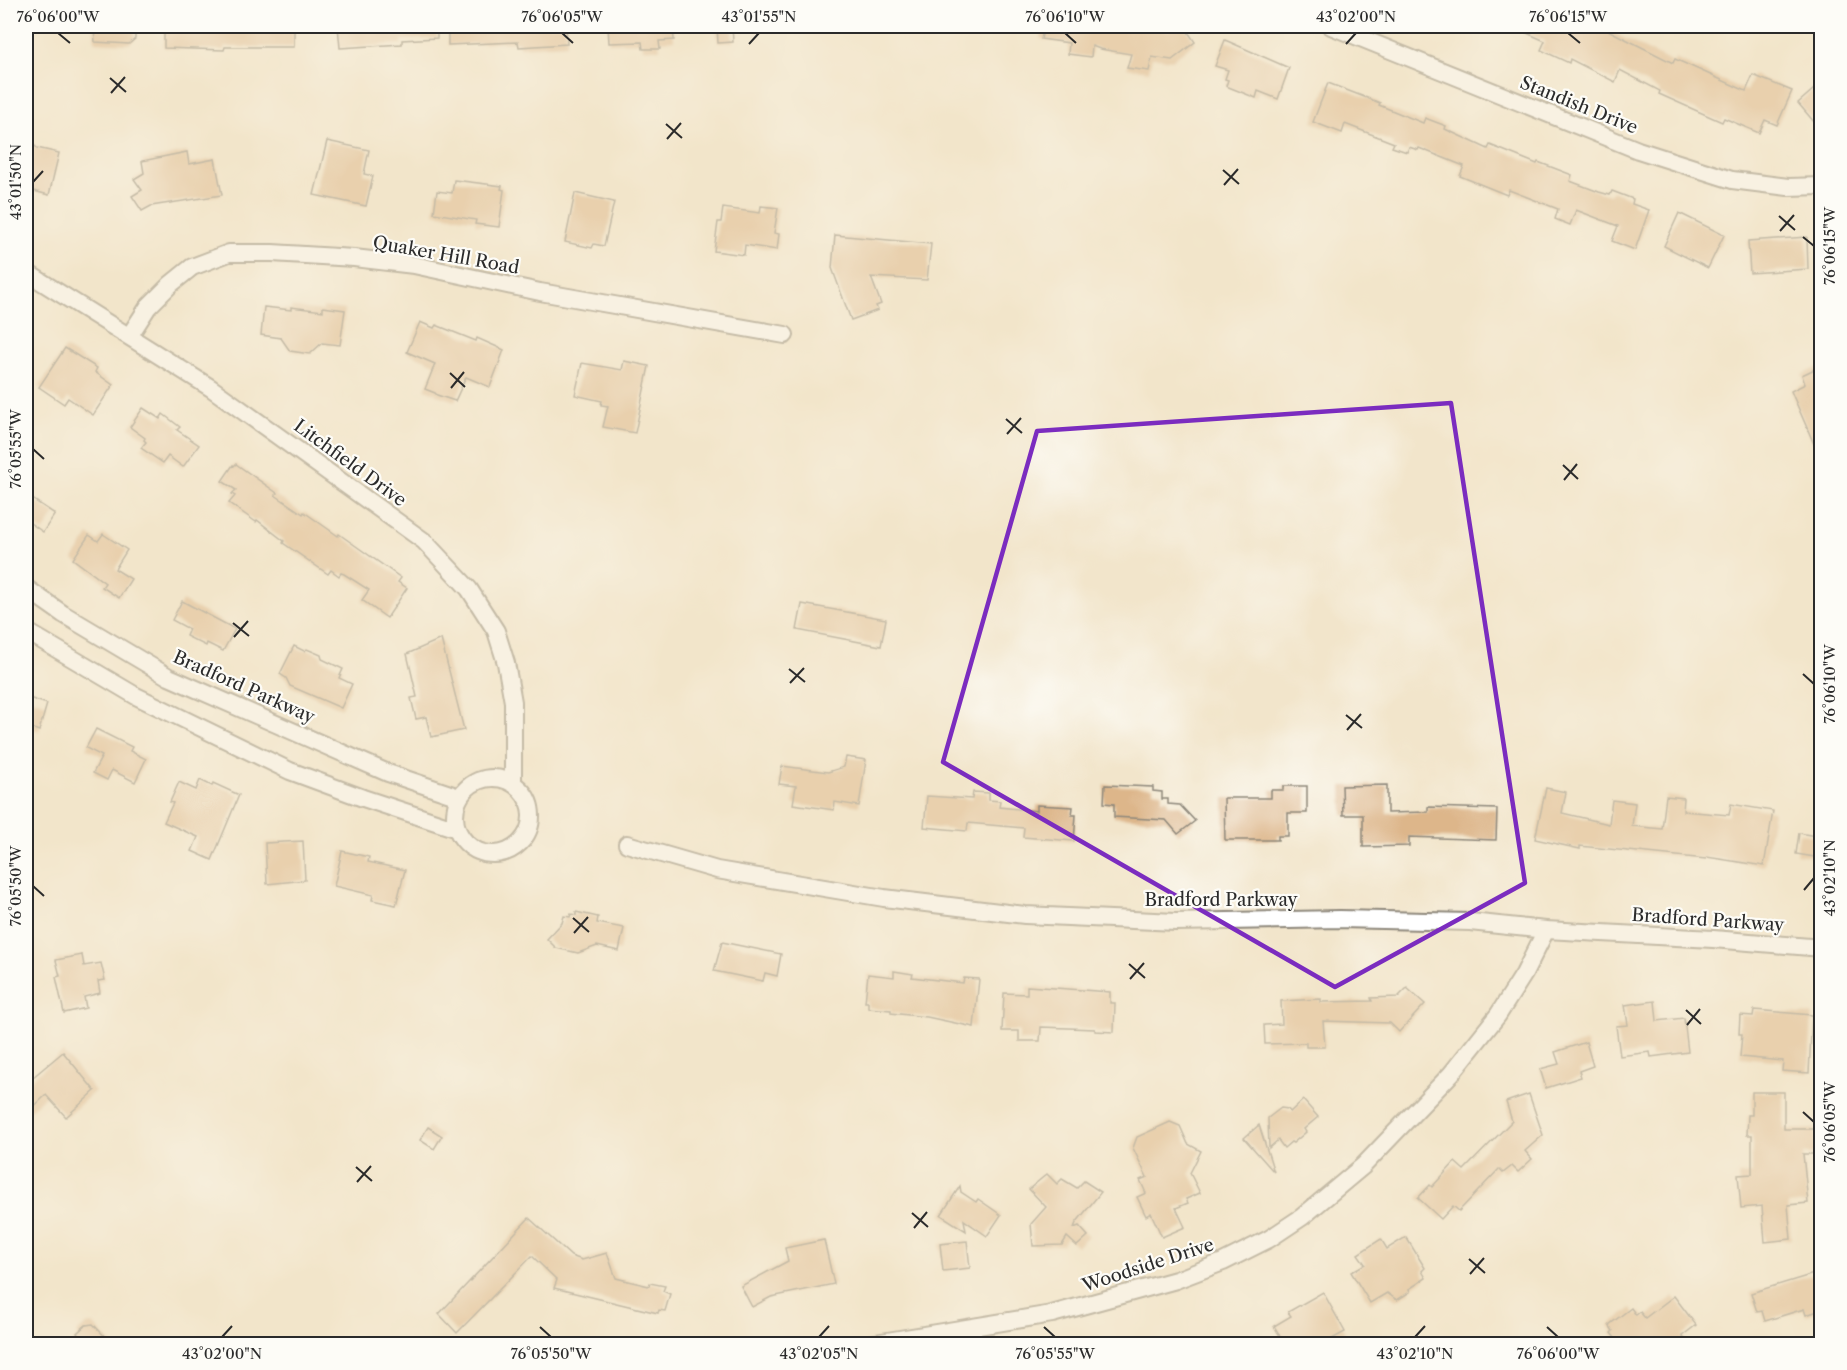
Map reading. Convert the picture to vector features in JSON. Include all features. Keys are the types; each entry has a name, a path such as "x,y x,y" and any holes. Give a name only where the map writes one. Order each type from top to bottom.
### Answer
{"street":[{"name":"Standish Drive","path":"1331,26 1649,153 1732,180 1788,187 1821,186"},
{"name":"Quaker Hill Road","path":"130,335 148,307 171,284 192,267 229,253 354,258 414,265 540,292 784,335"},
{"name":"Litchfield Drive","path":"26,272 212,388 424,541 469,589 496,632 506,663 513,702 513,783"},
{"name":"Bradford Parkway","path":"26,588 63,614 170,677 388,773 459,797"},
{"path":"26,631 135,696 290,771 457,829"},
{"path":"502,778 513,783 527,798 531,808 529,829 517,846 508,851 488,854 468,846 461,838 454,818 459,797 467,787 483,779 502,778"},
{"name":"Bradford Parkway","path":"627,844 717,870 884,898 1025,915 1176,922 1340,919 1470,922 1546,930 1713,939 1821,948"},
{"name":"Woodside Drive","path":"869,1344 1052,1314 1176,1280 1223,1262 1269,1239 1302,1217 1363,1166 1452,1074 1498,1015 1524,974 1546,930"}],"highlighted area":[{"path":"1451,403 1525,883 1335,987 943,762 1037,431"}],"building":[{"path":"94,26 135,26 135,39 129,44 95,42"},
{"path":"164,26 294,26 294,47 225,47 224,50 164,48"},
{"path":"338,26 437,26 437,38 402,40 402,44 340,48"},
{"path":"448,26 566,26 567,44 519,47 518,42 448,45"},
{"path":"608,26 673,26 674,40 659,41 660,49 643,49 642,42 609,43"},
{"path":"717,26 732,26 733,42 718,43"},
{"path":"1044,26 1136,26 1168,31 1176,26 1184,26 1195,42 1172,60 1152,57 1149,71 1127,68 1131,54 1092,46 1091,57 1068,54 1069,43 1041,39"},
{"path":"1511,26 1600,26 1673,63 1675,59 1746,91 1753,75 1792,91 1777,125 1765,120 1759,133 1724,118 1722,122 1659,94 1660,91 1620,70 1615,82 1570,59 1569,63 1541,50 1545,41"},
{"path":"1225,40 1289,68 1278,99 1258,91 1256,98 1226,86 1228,80 1225,79 1228,70 1215,66"},
{"path":"1328,83 1423,123 1425,118 1446,126 1445,129 1488,149 1490,145 1572,175 1570,181 1599,192 1610,195 1612,191 1633,199 1632,204 1649,210 1635,250 1612,241 1618,226 1576,210 1570,225 1555,219 1558,209 1509,190 1507,195 1460,176 1464,166 1419,148 1418,150 1409,147 1407,152 1392,147 1394,143 1345,124 1342,133 1313,122"},
{"path":"1821,83 1821,130 1798,103"},
{"path":"26,138 37,148 59,153 49,195 26,189"},
{"path":"327,141 369,150 364,174 373,176 366,206 314,195"},
{"path":"187,152 189,164 215,159 222,195 151,206 142,211 132,196 142,190 134,179 144,173 142,161"},
{"path":"454,180 502,186 501,189 504,190 499,227 475,224 476,220 434,213 437,191 452,193"},
{"path":"575,193 614,202 604,246 594,244 592,248 565,242"},
{"path":"761,206 778,208 774,233 779,234 777,250 745,245 744,255 714,251 718,222 721,222 723,208 760,213"},
{"path":"1679,213 1724,235 1708,268 1664,246"},
{"path":"835,235 931,244 927,280 871,277 881,304 876,306 878,310 851,320 832,268"},
{"path":"1807,237 1808,269 1750,273 1748,241"},
{"path":"264,307 291,310 291,307 323,311 323,307 345,310 340,345 322,343 310,354 290,351 281,338 261,335"},
{"path":"420,322 434,328 436,325 476,341 477,338 504,350 490,387 466,377 455,401 425,389 435,364 407,352"},
{"path":"65,348 97,368 95,372 113,385 93,415 68,398 64,404 39,387"},
{"path":"624,361 649,366 635,433 603,427 608,406 601,405 602,401 575,395 582,363 622,370"},
{"path":"1821,366 1821,460 1791,391 1805,384 1802,375"},
{"path":"143,408 160,419 163,414 180,427 177,430 199,445 183,467 168,456 163,463 141,448 146,442 145,438 130,427"},
{"path":"236,464 277,493 275,495 338,536 339,534 401,578 398,582 407,588 387,618 362,600 369,590 344,574 341,573 339,576 331,570 328,574 283,543 284,541 257,520 256,522 229,503 235,496 232,494 236,490 222,481"},
{"path":"26,495 55,514 43,532 26,520"},
{"path":"103,534 127,550 115,569 131,579 119,598 102,587 105,583 73,559 89,535 98,541"},
{"path":"182,601 235,629 223,651 186,636 189,629 172,620"},
{"path":"802,604 886,619 881,646 797,630"},
{"path":"441,639 464,730 431,737 426,717 416,719 411,698 417,697 407,654"},
{"path":"294,646 321,655 322,659 343,669 339,678 352,684 341,708 290,686 286,678 280,674"},
{"path":"26,697 47,704 39,731 26,726"},
{"path":"96,729 132,747 130,751 146,759 135,782 112,770 107,780 93,773 102,756 86,748"},
{"path":"846,757 866,760 859,806 835,802 834,810 793,804 796,786 779,784 782,766 828,772 844,767"},
{"path":"200,780 212,786 213,783 239,795 212,860 192,851 198,837 164,822 179,782 196,790"},
{"path":"1105,785 1153,787 1153,791 1162,792 1162,799 1168,799 1168,804 1180,805 1195,821 1178,834 1166,820 1114,817 1114,804 1104,803"},
{"path":"1387,785 1387,813 1428,812 1428,807 1497,809 1496,840 1409,837 1409,846 1363,847 1363,815 1343,815 1342,786"},
{"path":"1283,786 1307,786 1307,813 1288,813 1288,836 1278,836 1278,840 1225,840 1224,798 1271,798 1271,790 1283,790"},
{"path":"1546,788 1566,792 1562,813 1609,824 1612,800 1635,803 1632,826 1662,829 1666,796 1684,798 1683,811 1729,815 1731,804 1773,811 1764,866 1707,857 1706,859 1580,846 1580,849 1535,839"},
{"path":"973,792 989,793 989,800 1000,801 999,807 1037,811 1037,805 1073,807 1072,815 1076,815 1074,841 1023,837 1024,828 968,823 967,831 924,827 927,796 972,799"},
{"path":"1799,833 1821,837 1821,858 1796,854"},
{"path":"303,841 305,880 267,884 265,843"},
{"path":"342,851 369,857 368,862 405,870 396,905 372,900 373,895 334,886"},
{"path":"576,912 598,917 597,923 624,928 619,951 597,946 578,953 556,948 547,939 562,923 564,916 576,915"},
{"path":"722,942 781,954 777,976 765,973 763,981 714,971"},
{"path":"82,955 84,966 101,963 105,980 98,981 100,993 84,997 86,1008 64,1013 56,977 60,976 56,960"},
{"path":"894,971 913,974 912,977 963,983 964,978 979,979 974,1027 927,1017 891,1013 891,1010 868,1008 868,1002 865,1002 868,974 894,977"},
{"path":"1027,986 1110,992 1110,1003 1115,1003 1114,1032 1041,1027 1040,1041 1019,1041 1019,1031 1002,1031 1004,993 1027,994"},
{"path":"1407,988 1425,1004 1399,1032 1390,1023 1323,1021 1325,1047 1306,1047 1306,1043 1265,1044 1264,1025 1282,1024 1281,1001 1321,999 1321,1002 1372,1001 1371,998 1398,997"},
{"path":"1655,1001 1657,1021 1684,1018 1688,1052 1651,1057 1650,1052 1620,1056 1616,1026 1628,1025 1625,1005"},
{"path":"1754,1010 1812,1015 1809,1073 1782,1071 1783,1061 1740,1057 1742,1034 1739,1034 1740,1015 1753,1016"},
{"path":"1586,1042 1593,1066 1579,1071 1581,1077 1546,1088 1540,1069 1559,1064 1555,1052"},
{"path":"63,1052 95,1091 66,1117 46,1095 26,1114 26,1083"},
{"path":"1752,1092 1784,1092 1784,1129 1815,1129 1815,1154 1803,1154 1808,1203 1788,1205 1791,1239 1765,1242 1762,1206 1741,1208 1738,1175 1752,1174 1752,1135 1747,1135 1748,1115 1752,1115"},
{"path":"1529,1094 1543,1135 1525,1151 1532,1159 1518,1172 1512,1166 1503,1173 1499,1169 1459,1211 1453,1206 1441,1219 1418,1198 1430,1185 1432,1187 1455,1162 1464,1170 1512,1121 1506,1102"},
{"path":"1303,1100 1318,1117 1293,1143 1291,1142 1284,1148 1278,1140 1269,1148 1268,1118 1281,1108 1288,1109 1290,1112"},
{"path":"1170,1122 1180,1126 1188,1144 1201,1151 1190,1173 1200,1193 1186,1199 1188,1203 1176,1208 1185,1227 1162,1237 1151,1213 1146,1216 1137,1197 1146,1193 1140,1180 1147,1177 1133,1148 1137,1137"},
{"path":"1259,1125 1274,1172 1244,1138"},
{"path":"428,1127 442,1136 434,1149 420,1140"},
{"path":"1047,1174 1057,1184 1062,1179 1077,1188 1084,1181 1101,1192 1076,1223 1074,1228 1079,1226 1088,1236 1077,1246 1067,1237 1062,1245 1033,1246 1031,1224 1046,1207 1029,1189"},
{"path":"960,1186 961,1192 976,1202 978,1199 1001,1215 987,1236 964,1220 966,1231 941,1215"},
{"path":"529,1218 571,1256 582,1260 607,1253 616,1278 649,1286 650,1283 665,1286 663,1291 670,1294 665,1311 659,1310 658,1313 554,1288 557,1280 532,1256 457,1333 439,1314"},
{"path":"1406,1237 1425,1268 1422,1271 1426,1278 1397,1300 1387,1293 1370,1303 1351,1272 1365,1264 1358,1254 1381,1239 1387,1249"},
{"path":"824,1240 834,1284 771,1297 752,1307 741,1286 788,1261 785,1248"},
{"path":"967,1241 970,1268 943,1271 940,1244"},
{"path":"1817,1273 1821,1289 1821,1310 1806,1315 1804,1309 1765,1321 1762,1311 1757,1312 1751,1293"},
{"path":"1323,1292 1345,1332 1323,1344 1285,1344 1274,1326 1291,1316 1288,1312"},
{"path":"1674,1296 1696,1325 1682,1336 1689,1344 1620,1344 1611,1333 1613,1331 1609,1325 1631,1308 1636,1315 1640,1312 1645,1318"},
{"path":"93,1324 112,1344 70,1344 86,1325"}]}
